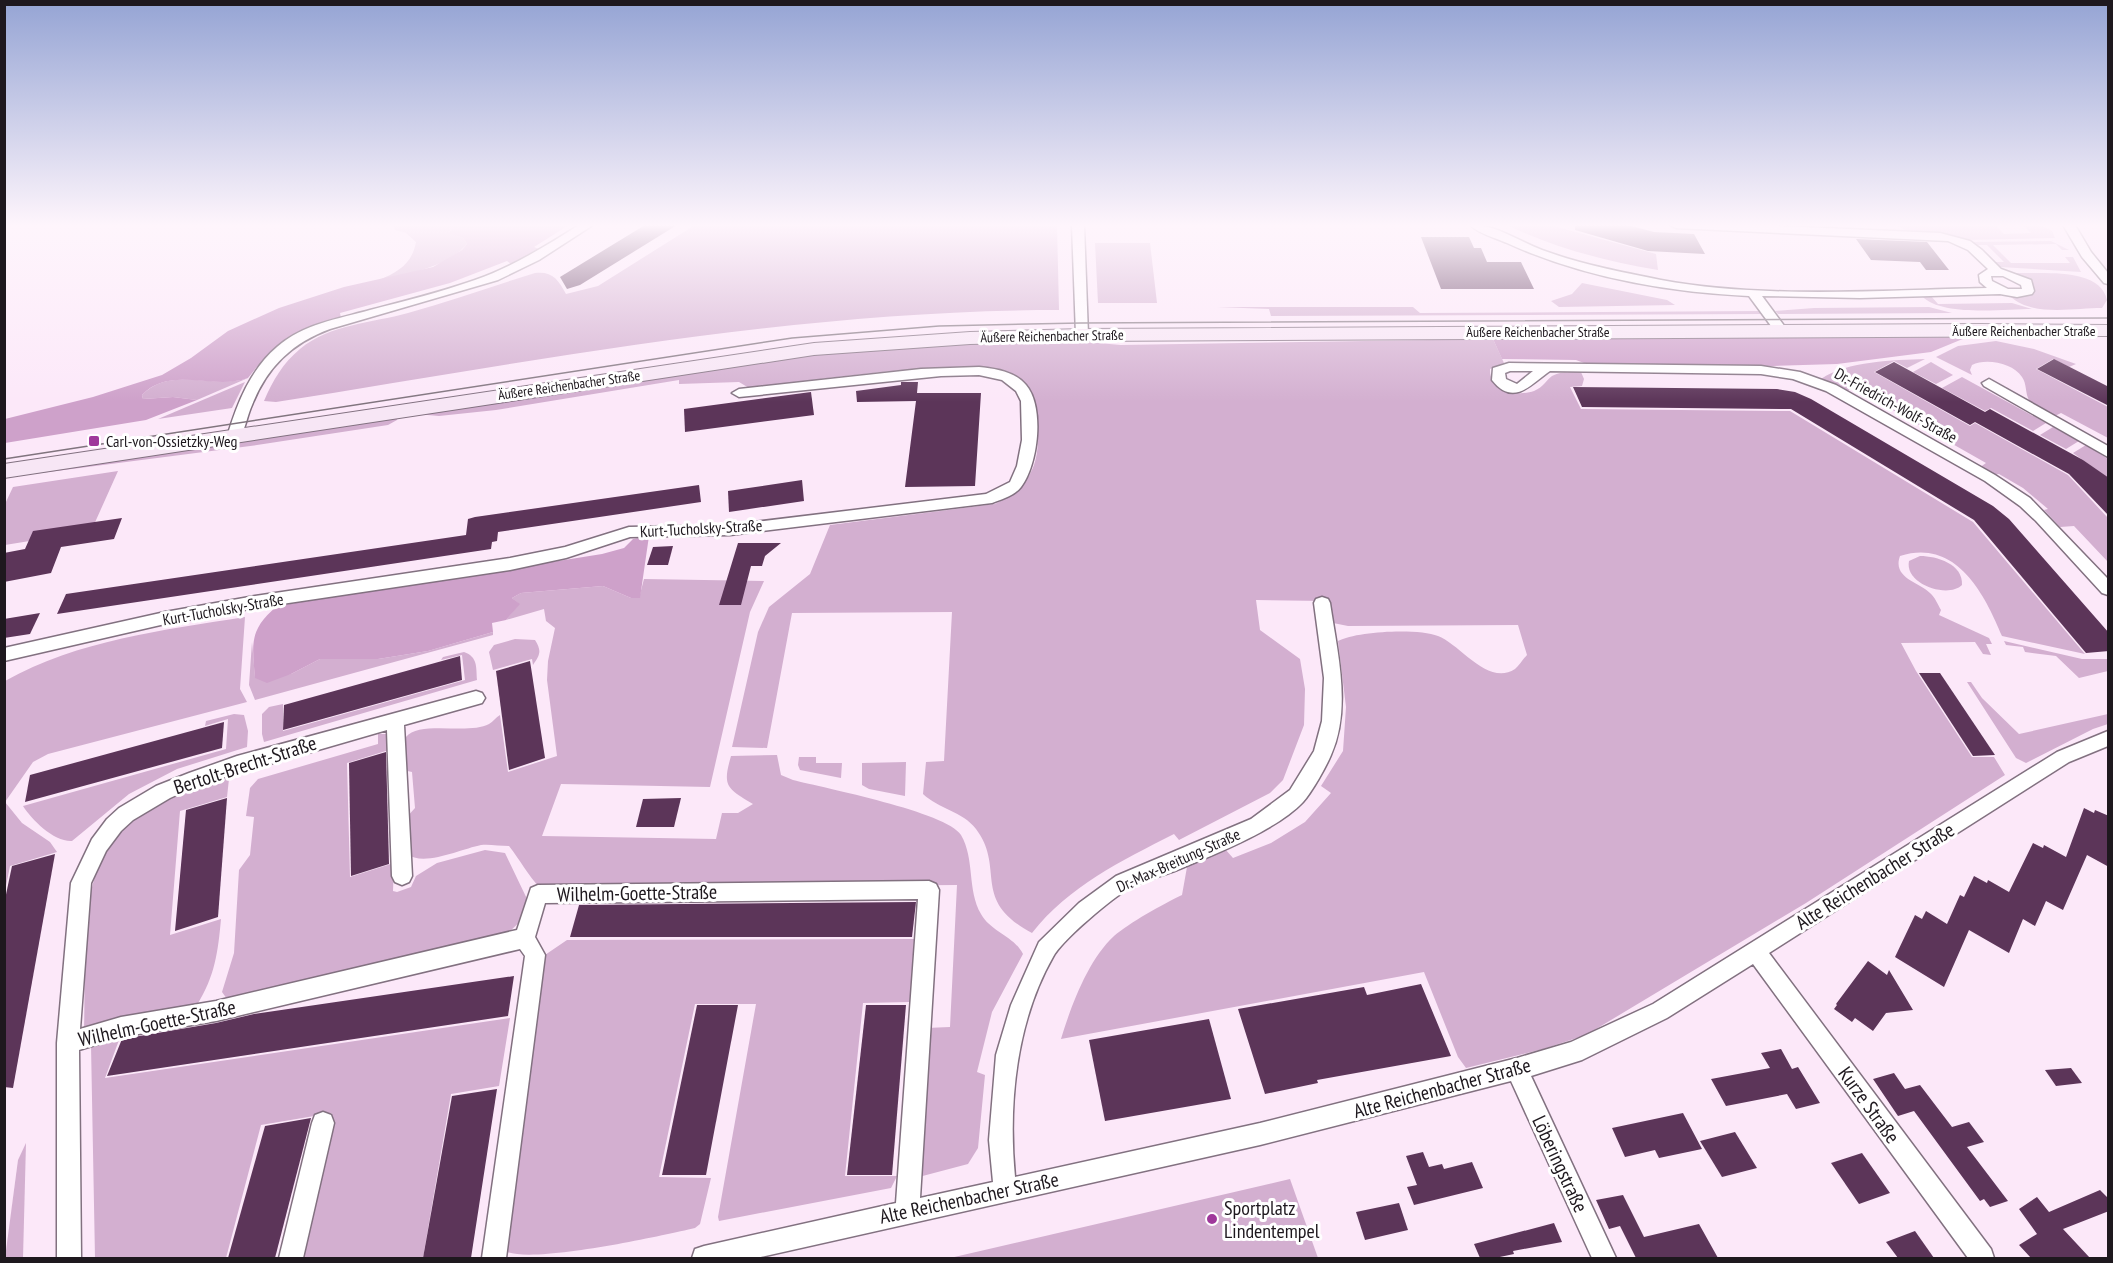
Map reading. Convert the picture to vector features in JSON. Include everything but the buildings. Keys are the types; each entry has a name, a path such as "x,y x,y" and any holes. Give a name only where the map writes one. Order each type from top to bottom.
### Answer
{"street":[{"path":"234,436 242,409 259,377 283,348 297,338 339,322 473,284"},
{"path":"1080,284 1082,335"},
{"path":"1653,284 1753,292 1982,292 1999,290"},
{"path":"1989,284 1999,290 2017,294 2028,291 2029,287 2026,284"},
{"path":"1753,292 1782,331"},
{"name":"Äußere Reichenbacher Straße","path":"6,474 234,436 814,349 907,341 1082,335 2109,331"},
{"name":"Dr.-Friedrich-Wolf-Straße","path":"1546,368 1761,370 1813,381 1837,391 1990,478 2025,502 2109,589"},
{"name":"Kurt-Tucholsky-Straße","path":"4,655 188,614 510,564 566,552 629,532 730,530 987,499 1001,495 1015,485 1023,471 1028,453 1028,404 1024,393 1017,383 1006,376 990,372 916,375 739,393"},
{"path":"1989,383 2109,452"},
{"name":"Dr.-Max-Breitung-Straße","path":"1005,1190 1000,1140 1007,1055 1022,1005 1046,949 1086,909 1123,882 1258,825 1297,796 1323,753 1331,721 1333,678 1322,603"},
{"name":"Bertolt-Brecht-Straße","path":"69,1258 68,1043 81,883 99,845 114,825 126,814 163,792 195,778 237,764 476,698"},
{"path":"395,720 402,876"},
{"name":"Alte Reichenbacher Straße","path":"704,1258 1260,1134 1517,1070 1574,1052 1660,1011 2064,757 2109,738"},
{"name":"Wilhelm-Goette-Straße","path":"68,1043 121,1027 216,1011 525,938 538,894 929,890 907,1211"},
{"path":"494,1258 535,955 525,938"},
{"name":"Kurze Straße","path":"1756,952 1982,1258"},
{"name":"Löberingstraße","path":"1517,1070 1604,1258"},
{"path":"291,1258 323,1123"}],"shaded area":[{"path":"358,284 447,284 340,313 341,318 289,339 268,356 248,378 220,382 179,380 153,386 142,395 143,399 173,397 197,400 146,420 5,443 5,419 93,397 162,375 191,358 228,331 279,308"},
{"path":"500,284 560,284 566,294 601,284 1058,284 1059,310 960,312 764,328 568,355 276,402 264,401 288,360 312,341 338,329 424,308"},
{"path":"1097,284 1155,284 1157,303 1098,303"},
{"path":"1581,284 1587,284 1667,300 1675,305 1559,307 1551,301 1572,294"},
{"path":"2031,284 2095,284 2102,289 2107,300 2102,308 2053,310 2029,307 2010,296 2031,294 2035,289"},
{"path":"1922,296 1931,296 1938,304 2012,303 2032,309 1958,309 1931,303"},
{"path":"1217,307 1413,307 1420,313 1760,311 1762,314 1271,316 1269,309"},
{"path":"1929,307 1952,313 1778,314 1775,311 1814,308"},
{"path":"1970,336 1931,352 1837,364 1773,366 1584,363 1576,360 1502,359 1493,339"},
{"path":"1493,339 1504,363 1490,369 1494,383 1499,387 1512,392 1527,393 1540,388 1552,376 1559,373 1581,372 1584,379 1582,386 1570,387 1581,409 1790,411 1973,522 2085,654 2002,636 1986,602 1976,587 1952,562 1937,555 1919,552 1900,556 1900,570 1908,579 1932,595 1941,610 1939,615 1989,638 1992,644 1986,644 1991,655 1983,654 1975,642 1901,643 1916,671 1972,757 1994,757 2005,775 1806,903 1586,1035 1543,1049 1466,1068 1458,1057 1424,972 1061,1039 1075,998 1096,958 1120,931 1182,895 1187,867 1225,849 1233,858 1271,843 1305,822 1331,793 1321,786 1343,751 1346,707 1338,641 1373,633 1403,631 1429,634 1447,640 1485,669 1495,673 1505,673 1515,669 1527,655 1518,625 1348,626 1333,623 1326,601 1256,600 1260,630 1300,659 1305,689 1304,725 1283,780 1270,793 1179,840 1174,834 1097,876 1062,902 1032,933 1013,921 1001,908 992,884 989,857 976,829 964,818 923,794 926,762 944,761 952,612 792,613 767,748 732,747 758,632 769,607 810,574 830,525 995,504 1014,492 1028,478 1036,460 1038,423 1022,389 1012,375 993,369 963,367 844,376 749,388 739,382 679,384 679,380 496,410 439,416 416,414 847,350 922,344 1086,342 1121,345"},
{"path":"1996,341 2034,349 2076,364 2069,367 2053,359 2036,369 2108,407 2108,438 2061,413 2055,416 2029,400 2024,380 2018,372 2006,365 1992,362 1978,363 1972,365 1970,370 1972,375 1936,357 1958,346"},
{"path":"1925,359 1907,368 1894,361 1874,372 1970,426 1975,423 2068,475 2108,518 2108,562 2074,526 2060,527 2044,510 2048,509 2023,488 1999,474 1992,475 1979,468 1986,463 1854,388 1847,391 1821,379 1844,368 1857,365 1885,361"},
{"path":"1931,362 1953,375 1936,384 1913,372"},
{"path":"1962,377 2046,423 2033,431 1991,408 1985,411 1942,388"},
{"path":"248,378 197,400 173,397 143,399 142,395 153,386 166,381 221,382"},
{"path":"245,382 232,408 158,419"},
{"path":"398,417 388,425 257,445 33,474"},
{"path":"2053,427 2079,441 2066,449 2040,435"},
{"path":"2086,445 2108,459 2108,478 2073,453"},
{"path":"118,471 88,538 48,538 5,545 5,504 13,487"},
{"path":"649,536 640,598 631,598 603,586 521,593 512,598 520,604 506,620 492,623 493,632 428,651 378,659 320,659 267,683 255,678 254,638 261,622 277,606 602,554 624,548 633,539"},
{"path":"1920,556 1941,560 1954,567 1961,578 1962,585 1955,589 1938,590 1920,582 1909,569 1909,561"},
{"path":"644,579 764,581 750,612 710,787 561,784 542,836 716,839 722,813 738,813 753,804 729,786 727,774 731,756 777,755 781,775 793,780 910,810 951,826 961,835 965,844 974,895 981,914 1023,954 992,1012 977,1072 985,1075 978,1148 968,1164 915,1178 926,1028 950,1027 957,885 540,888 509,846 481,845 423,859 407,854 405,819 415,808 412,772 403,770 403,744 412,732 433,728 480,727 500,715 508,772 557,756 547,680 548,661 555,628 546,621 544,609 506,620 519,604 512,598 521,593 603,586 631,598 639,598"},
{"path":"245,617 240,689 247,702 48,754 33,762 5,802 5,681 62,656 122,638"},
{"path":"493,632 493,635 255,700 249,685 252,642 255,677 291,674 320,659 378,659 428,651"},
{"path":"515,639 535,640 539,653 533,665 532,659 493,670 489,652 494,645"},
{"path":"2004,641 2082,659 2108,659 2108,671 2079,678 2056,656 2025,652 2023,647 2006,645"},
{"path":"464,652 474,660 477,680 264,742 262,714 269,707 283,704 283,731 465,680 462,655 441,660 443,657"},
{"path":"1967,682 1971,682 1982,698 2019,734 2108,714 2108,724 2093,729 2026,763 2016,758"},
{"path":"234,714 244,715 248,731 247,747 177,769 129,794 72,841 51,834 32,818 23,806 226,749 228,719 205,726 206,721"},
{"path":"378,734 386,734 392,739 389,750 347,763 350,877 394,863 393,891 397,892 411,887 416,876 437,863 485,850 505,853 528,901 526,916 507,934 227,999 222,992 234,953 239,870 250,855 254,817 246,816 250,788 258,779 378,744"},
{"path":"799,757 816,757 816,763 842,763 841,778 800,770"},
{"path":"906,762 905,796 869,789 862,785 862,763"},
{"path":"224,777 229,779 227,797 180,811 170,935 221,919 215,963 208,984 197,1005 84,1028 86,929 90,898 98,869 112,842 133,818 163,797"},
{"path":"5,802 22,823 50,842 57,852 10,866 5,891"},
{"path":"914,939 910,1002 863,1003 845,1176 897,1176 891,1188 719,1221 756,1004 695,1004 659,1177 711,1178 700,1224 695,1228 598,1248 544,1254 507,1252 542,957 567,940"},
{"path":"510,1018 499,1086 451,1094 423,1258 296,1258 332,1113 261,1125 226,1258 95,1258 91,1045 122,1032 105,1078"},
{"path":"26,1143 23,1258 5,1258 18,1160"},
{"name":"Sportplatz Lindentempel","path":"1290,1179 1318,1258 950,1258"}],"tram line":[{"path":"4,459 792,338 939,326 1081,323 2108,318"}],"place":[{"name":"Carl-von-Ossietzky-Weg","path":"94,441"},
{"name":"Sportplatz Lindentempel","path":"1212,1219"}]}
